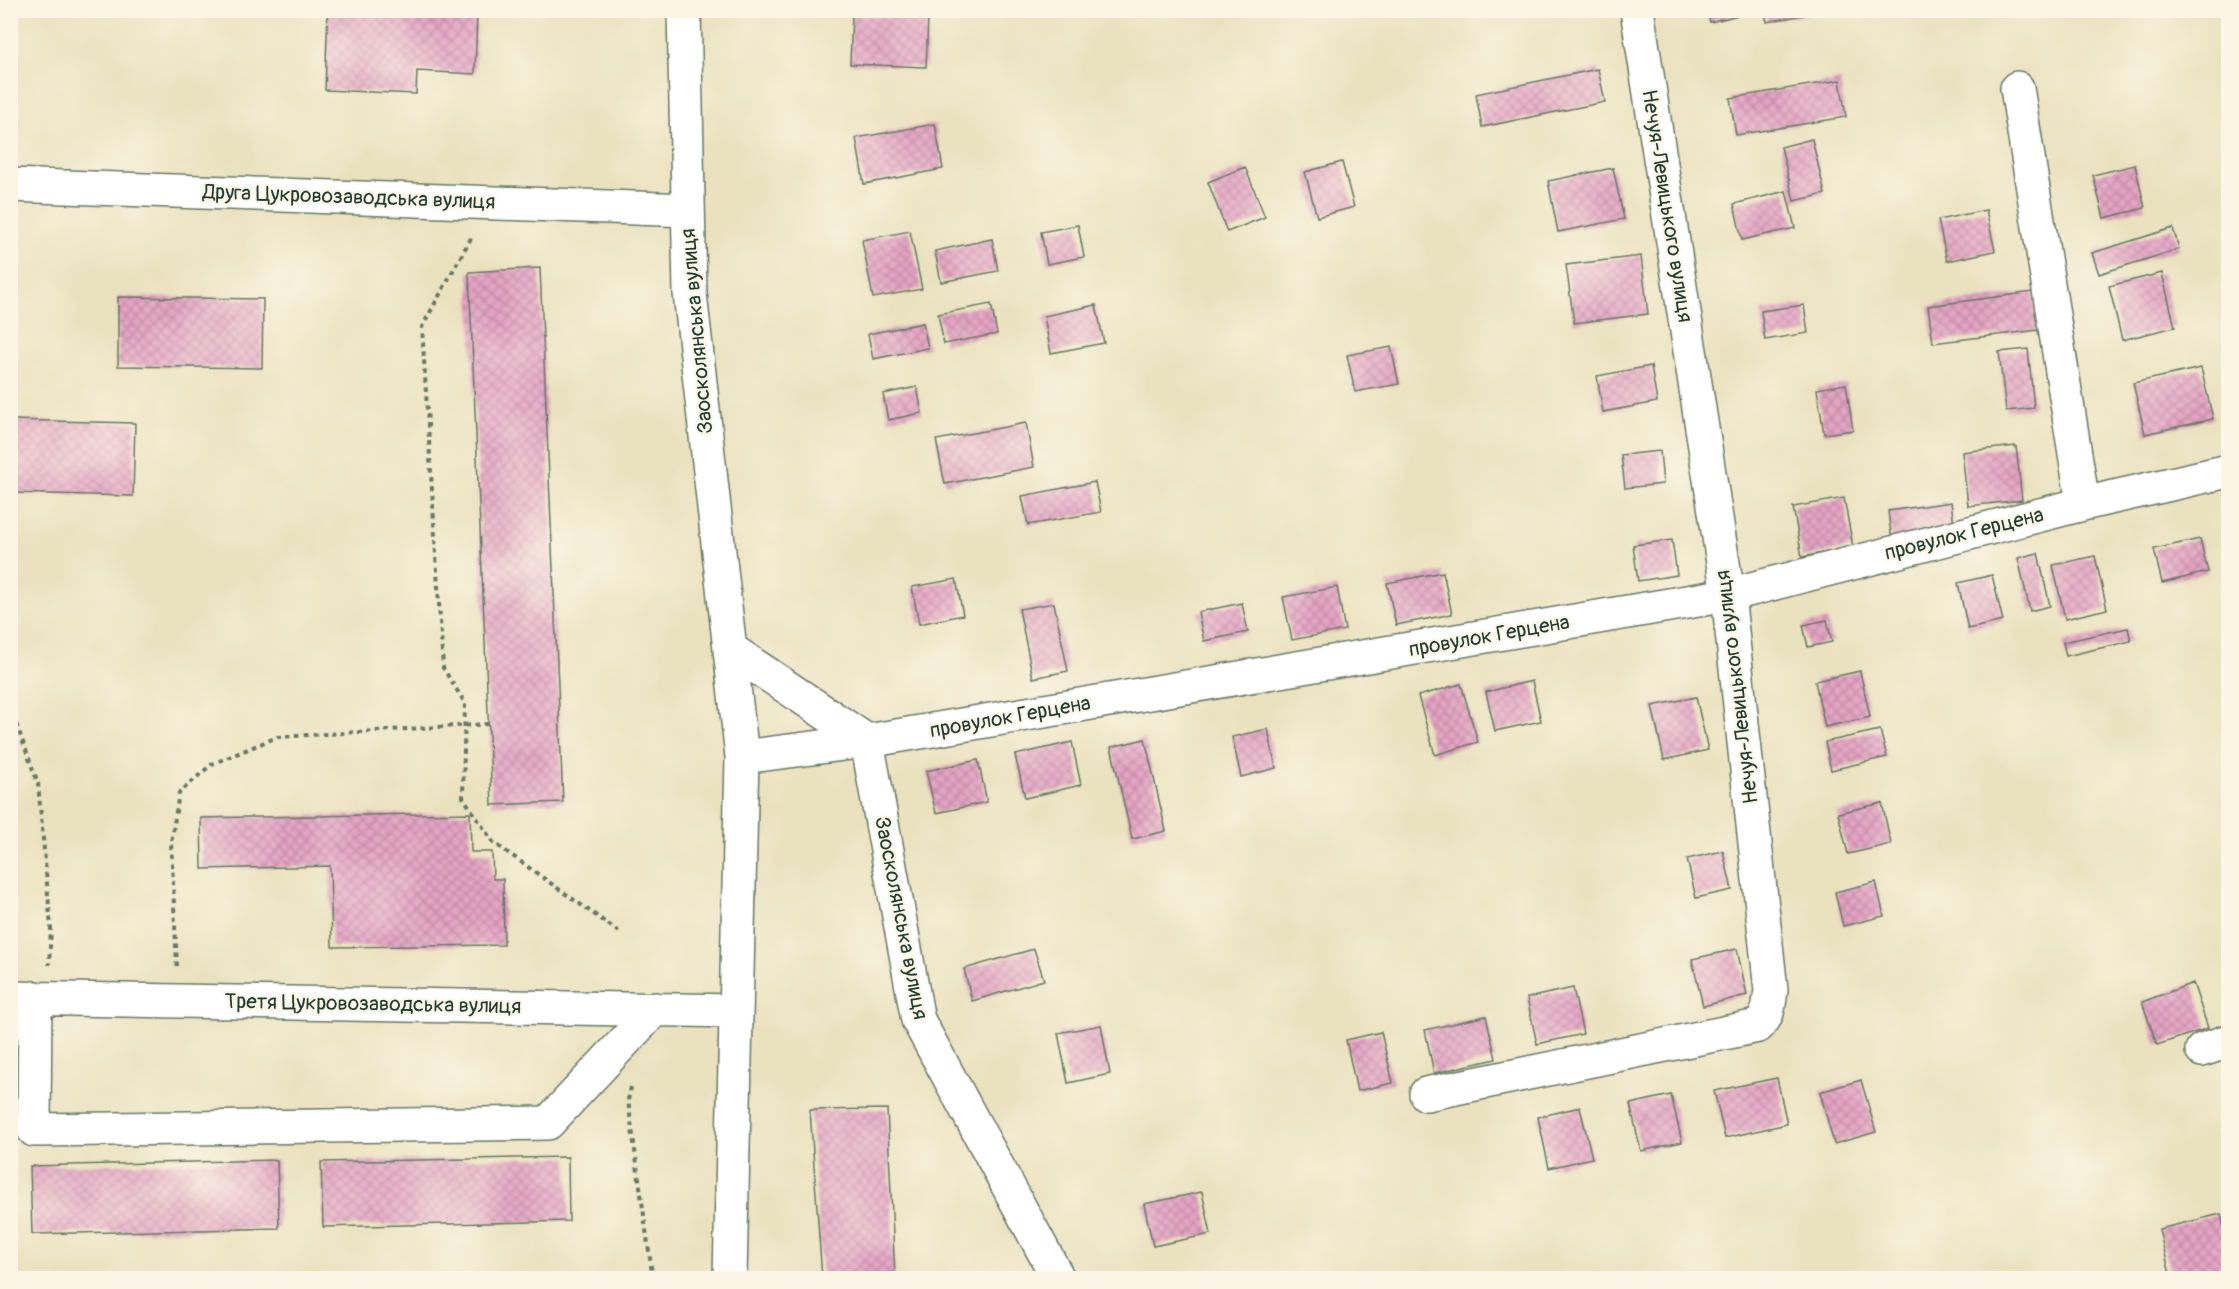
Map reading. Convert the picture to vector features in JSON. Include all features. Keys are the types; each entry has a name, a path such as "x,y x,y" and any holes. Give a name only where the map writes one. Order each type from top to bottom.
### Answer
{"street":[{"name":"Заосколянська вулиця","path":"684,10 690,293 742,758 730,1278"},
{"name":"Нечуя-Левицького вулиця","path":"1426,1094 1758,1026 1765,1021 1771,990 1728,595 1637,10"},
{"path":"2017,88 2083,504"},
{"name":"Друга Цукровозаводська вулиця","path":"10,184 688,210"},
{"name":"провулок Герцена","path":"742,758 867,741 1728,595 2083,504 2229,471"},
{"path":"729,649 867,741"},
{"name":"Заосколянська вулиця","path":"867,741 918,1020 1058,1278"},
{"path":"31,998 22,1132 548,1123 655,1009"},
{"name":"Третя Цукровозаводська вулиця","path":"31,998 736,1011"}],"path":[{"path":"490,203 422,327 443,668 465,703 463,797 493,842 619,932"},
{"path":"10,707 38,783 51,928 31,998"},
{"path":"179,1001 171,843 179,793 212,764 277,736 489,724"},
{"path":"634,1077 628,1100 652,1273 648,1278"}],"building":[{"path":"328,10 466,10 466,12 477,12 475,74 417,71 416,94 325,90"},
{"path":"1707,10 1754,10 1755,11 1710,22"},
{"path":"1764,10 1818,10 1818,12 1767,22"},
{"path":"852,15 928,17 926,67 850,64"},
{"path":"1598,69 1605,102 1482,127 1476,94"},
{"path":"1840,80 1846,117 1736,135 1730,98"},
{"path":"935,124 943,169 864,184 856,138"},
{"path":"1812,139 1825,194 1794,201 1781,147"},
{"path":"1342,162 1354,207 1317,217 1305,172"},
{"path":"2135,165 2145,208 2104,218 2093,175"},
{"path":"1245,167 1265,217 1227,232 1208,182"},
{"path":"1613,168 1624,219 1558,232 1548,181"},
{"path":"1786,191 1795,228 1742,240 1734,204"},
{"path":"1986,210 1995,251 1947,261 1938,220"},
{"path":"1078,225 1084,257 1047,264 1041,232"},
{"path":"2173,228 2179,249 2099,274 2092,253"},
{"path":"910,231 922,289 873,298 862,240"},
{"path":"992,239 998,271 941,282 935,251"},
{"path":"1641,256 1648,314 1574,323 1566,265"},
{"path":"540,268 563,802 492,805 469,272"},
{"path":"2162,273 2175,327 2122,340 2109,286"},
{"path":"2033,292 2038,330 1933,343 1928,306"},
{"path":"118,297 263,299 262,368 118,366"},
{"path":"991,304 997,334 944,344 938,314"},
{"path":"1096,305 1104,343 1051,353 1044,316"},
{"path":"1804,305 1808,333 1765,340 1761,311"},
{"path":"923,323 928,348 873,359 868,334"},
{"path":"1391,347 1399,384 1355,392 1347,355"},
{"path":"2028,349 2034,408 2006,411 1999,352"},
{"path":"1651,366 1657,402 1603,412 1597,376"},
{"path":"2201,368 2213,419 2145,434 2133,383"},
{"path":"1846,384 1853,430 1824,434 1817,389"},
{"path":"917,387 922,413 888,420 883,394"},
{"path":"10,420 135,423 133,496 10,493"},
{"path":"1026,423 1034,467 945,484 936,440"},
{"path":"2016,446 2022,500 1968,506 1962,452"},
{"path":"1660,451 1663,484 1625,488 1621,455"},
{"path":"1095,482 1101,512 1028,525 1022,496"},
{"path":"1844,498 1853,547 1802,557 1793,507"},
{"path":"1951,502 1955,532 1892,541 1888,511"},
{"path":"2200,539 2208,572 2162,583 2154,549"},
{"path":"1672,540 1677,575 1638,581 1633,545"},
{"path":"2038,553 2050,606 2030,611 2018,558"},
{"path":"2095,556 2107,609 2065,619 2053,565"},
{"path":"1443,572 1452,614 1396,625 1387,583"},
{"path":"1992,575 2003,621 1968,629 1958,583"},
{"path":"956,579 963,615 919,624 912,587"},
{"path":"1337,587 1345,630 1292,640 1283,597"},
{"path":"1054,603 1068,671 1033,678 1019,609"},
{"path":"1242,603 1248,632 1204,641 1198,612"},
{"path":"1827,620 1832,642 1808,647 1803,625"},
{"path":"2128,628 2131,641 2066,656 2063,642"},
{"path":"1860,671 1870,717 1825,727 1815,681"},
{"path":"1532,681 1541,721 1495,731 1486,692"},
{"path":"1461,684 1478,742 1435,755 1418,696"},
{"path":"1696,697 1708,750 1664,760 1652,706"},
{"path":"1268,729 1276,768 1241,777 1232,737"},
{"path":"1880,730 1887,757 1831,770 1825,742"},
{"path":"1145,739 1166,831 1132,839 1111,747"},
{"path":"1072,742 1081,785 1025,798 1015,755"},
{"path":"978,760 987,802 936,813 926,771"},
{"path":"1882,803 1891,844 1848,854 1838,813"},
{"path":"470,813 471,852 492,852 493,879 503,879 504,945 332,947 330,866 202,869 201,818"},
{"path":"1723,851 1732,890 1696,898 1687,859"},
{"path":"1876,882 1884,916 1843,926 1835,892"},
{"path":"1034,949 1044,980 972,1001 964,969"},
{"path":"1737,949 1747,995 1703,1006 1692,959"},
{"path":"2193,983 2208,1028 2157,1045 2142,1002"},
{"path":"1573,988 1583,1034 1537,1044 1527,998"},
{"path":"1486,1016 1496,1059 1434,1073 1425,1030"},
{"path":"1101,1025 1110,1074 1068,1083 1058,1033"},
{"path":"1381,1032 1393,1083 1357,1091 1346,1040"},
{"path":"1777,1078 1787,1124 1725,1138 1714,1091"},
{"path":"1861,1080 1876,1132 1834,1144 1820,1092"},
{"path":"1671,1095 1682,1142 1641,1151 1630,1104"},
{"path":"1580,1107 1592,1158 1549,1168 1538,1117"},
{"path":"887,1109 895,1278 822,1278 810,1110"},
{"path":"568,1157 569,1221 323,1227 321,1162"},
{"path":"277,1160 279,1228 32,1234 30,1166"},
{"path":"1202,1192 1211,1234 1153,1246 1144,1204"},
{"path":"2221,1214 2228,1247 2228,1275 2216,1278 2171,1278 2159,1229"}]}
